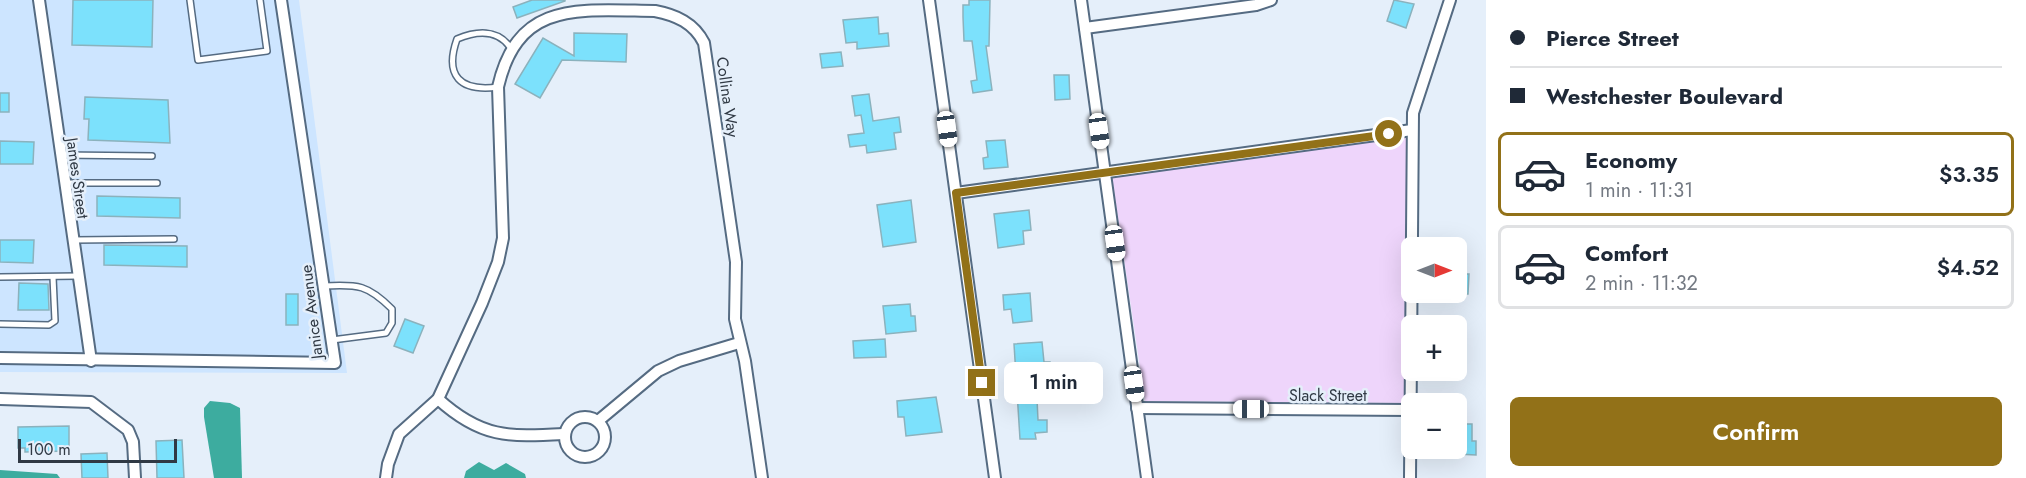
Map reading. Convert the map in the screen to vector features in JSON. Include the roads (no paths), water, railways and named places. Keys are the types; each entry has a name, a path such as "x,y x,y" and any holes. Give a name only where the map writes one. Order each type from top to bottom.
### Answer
{"street":[{"name":"James Street","path":"39,0 90,361"},
{"name":"Janice Avenue","path":"0,358 335,363 281,0"},
{"path":"929,0 995,478"},
{"path":"1081,0 1147,478"},
{"path":"1085,28 1256,5 1271,0"},
{"path":"1410,393 1413,113 1450,0"},
{"name":"Collina Way","path":"386,478 399,434 438,399 483,303 501,250 498,87 510,47 532,22 556,12 571,9 649,5 679,18 693,28 700,36 707,51 736,262 734,307 739,343 746,361 762,478"},
{"path":"956,193 1412,130"},
{"path":"598,421 658,371 679,361 739,343"},
{"path":"0,399 91,402 128,430 133,442 135,478"},
{"path":"438,399 462,420 480,430 522,435 564,434"},
{"name":"Slack Street","path":"1137,408 1401,410"},
{"path":"587,416 598,421 606,436 603,447 595,455 583,458 572,453 566,444 564,434 576,419 587,416"},
{"path":"1410,459 1410,478"}],"lane":[{"path":"190,0 198,60 267,51 260,0"},
{"path":"498,87 477,90 466,86 454,72 451,57 457,39 472,33 487,33 504,38 510,47"},
{"path":"60,155 152,156"},
{"path":"64,183 156,183"},
{"path":"72,240 174,240"},
{"path":"0,324 49,325 55,321 53,276"},
{"path":"0,277 78,276"},
{"path":"324,286 347,285 374,291 393,309 392,322 386,333 332,340"}]}
